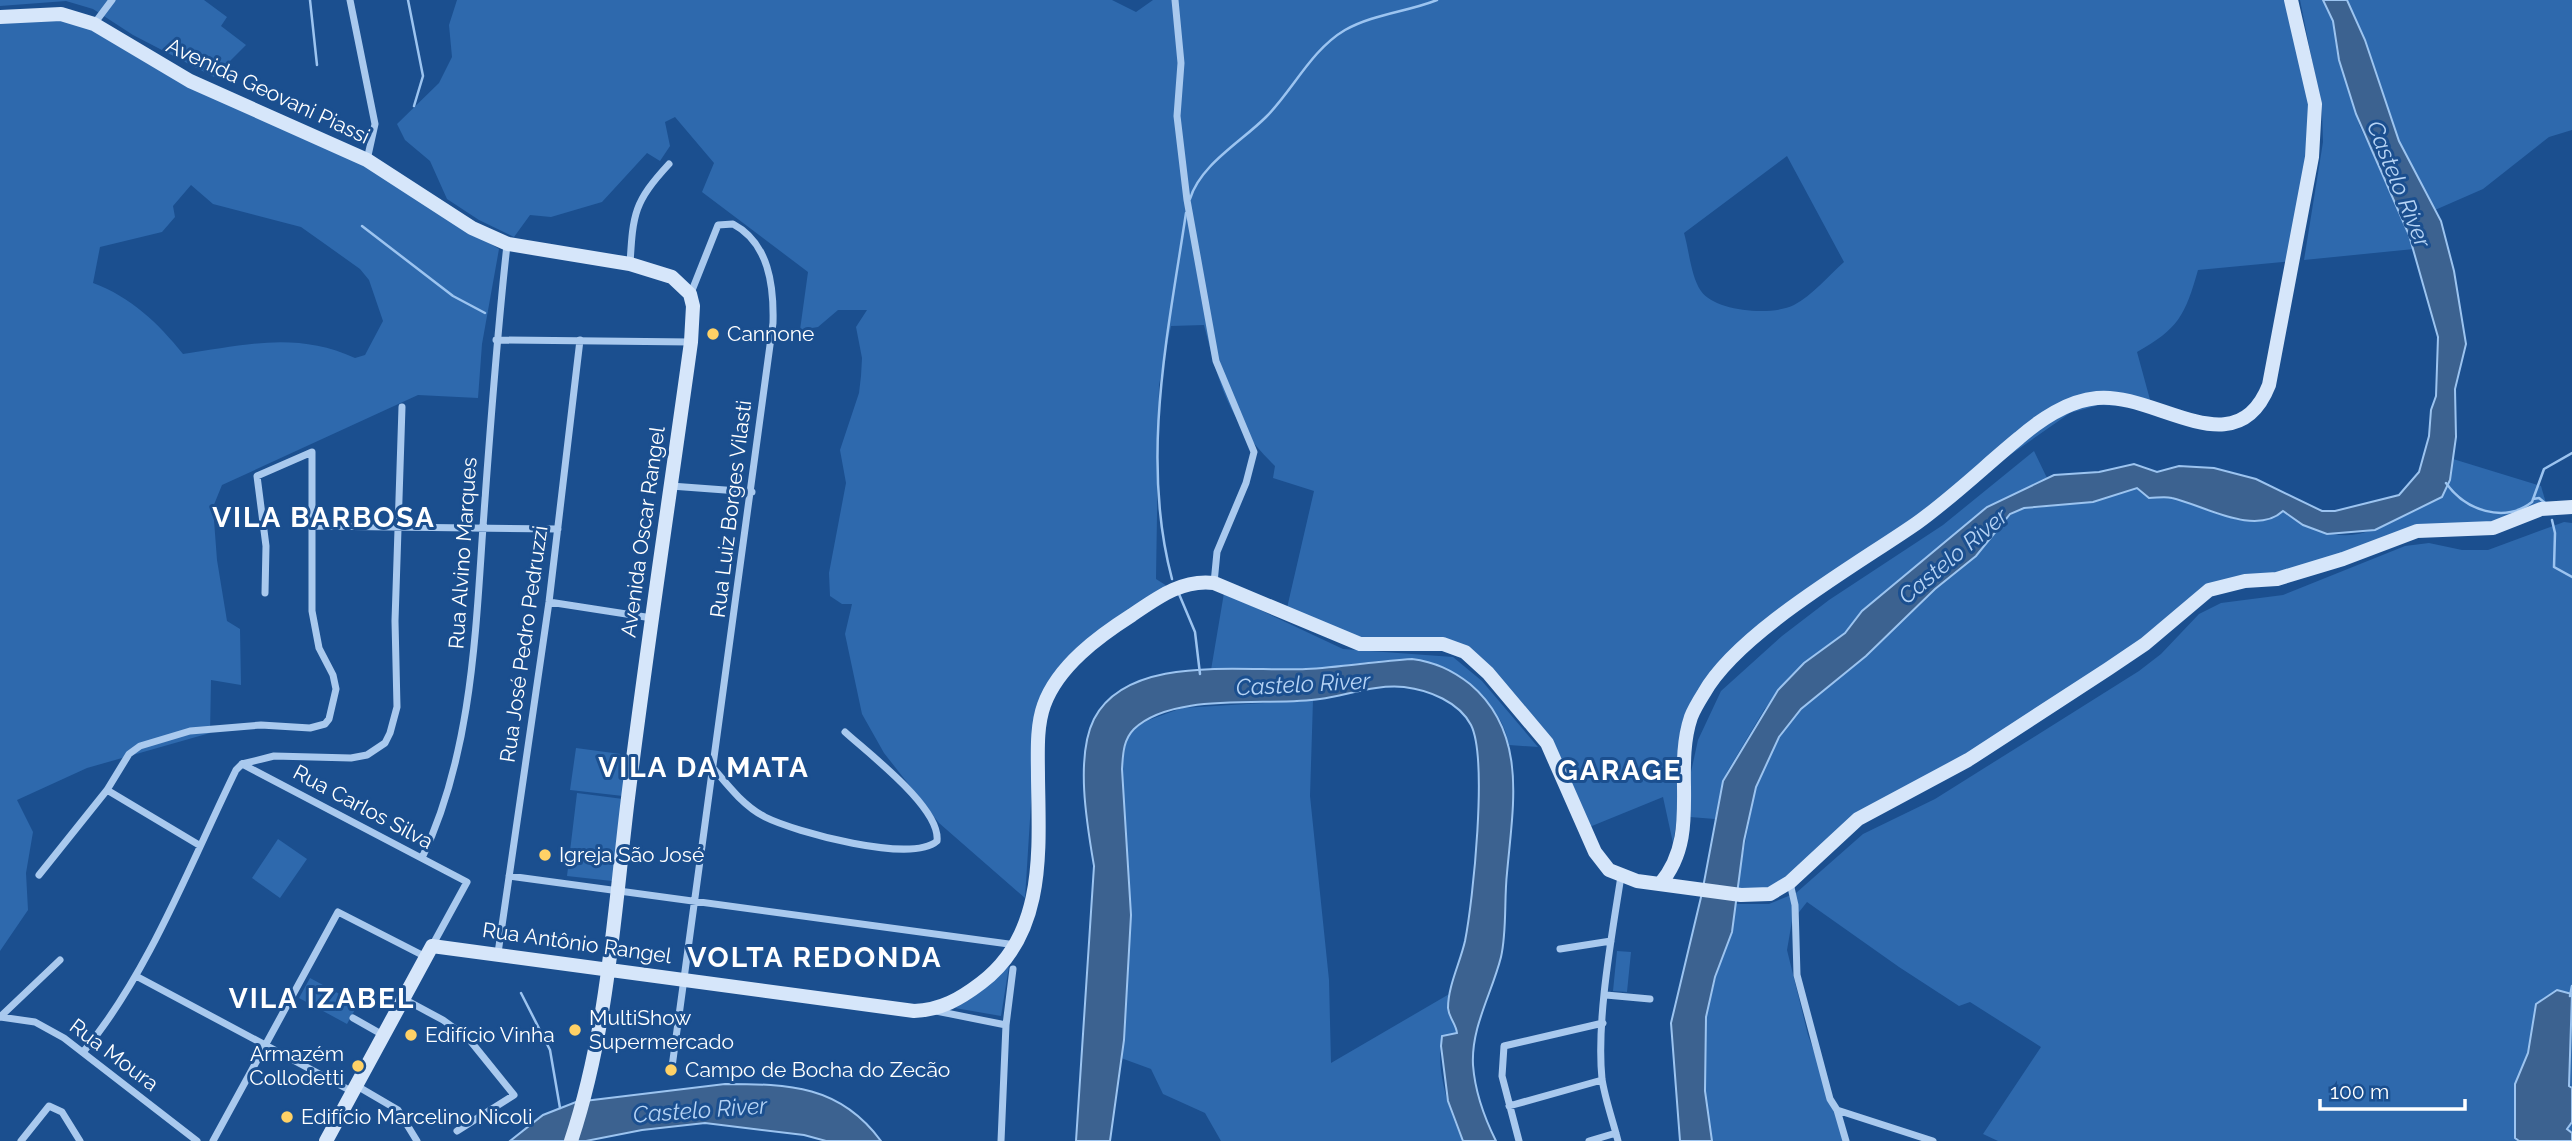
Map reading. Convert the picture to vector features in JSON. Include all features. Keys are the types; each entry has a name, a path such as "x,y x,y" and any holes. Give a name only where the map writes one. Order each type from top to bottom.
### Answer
{"main road":[{"path":"1660,884 1670,873 1684,837 1684,769 1691,717 1706,689 1739,653 1795,606 1920,521 2020,437 2050,415 2077,401 2100,397 2123,400 2199,422 2223,425 2244,421 2259,405 2269,385 2312,158 2315,104 2291,0"},
{"name":"Avenida Geovani Piassi","path":"0,17 61,14 94,24 190,81 367,160 472,228 508,244"},
{"path":"508,244 630,264 672,277 690,294"},
{"name":"Avenida Oscar Rangel","path":"571,1141 596,1060 652,618 691,342 693,306 690,294"},
{"path":"932,1010 959,998 990,976 1017,945 1030,911 1040,855 1039,730 1044,706 1051,692 1079,656 1128,617 1169,591 1193,583 1213,583 1360,644 1443,644 1475,659 1547,743 1595,852 1609,870 1621,876 1660,884 1741,895 1770,894 1790,882 1858,819 1968,760 2108,669 2145,644 2209,590 2233,583 2277,579 2343,559 2417,531 2493,528 2541,509 2572,507"},
{"path":"326,1141 429,952"},
{"name":"Rua Antônio Rangel","path":"429,952 498,953 900,1010 932,1010"}],"street":[{"path":"94,24 111,0"},
{"path":"350,0 375,124 367,160"},
{"path":"1175,0 1181,63 1177,116 1186,200 1216,360 1254,452 1246,483 1217,552 1213,583"},
{"path":"630,264 637,206 646,189 669,164"},
{"name":"Rua Luiz Borges Vilasti","path":"672,1067 752,492 773,302 772,284 762,254 743,229 724,222 718,225 690,294"},
{"name":"Rua Alvino Marques","path":"422,858 444,802 460,741 476,629 496,340 508,244"},
{"path":"496,340 691,342"},
{"name":"Rua José Pedro Pedruzzi","path":"498,953 549,602 580,340"},
{"path":"84,1051 105,1026 136,976 236,770 242,764 274,757 351,758 367,755 385,743 395,722 397,707 395,621 402,407"},
{"path":"38,875 107,790 129,754 159,738 239,726 310,728 325,724 329,719 336,689 313,624 312,452 257,476 266,546 265,593"},
{"path":"671,486 752,492"},
{"path":"313,526 558,529"},
{"path":"549,602 652,618"},
{"path":"714,769 743,802 778,822 891,850 922,850 932,846 937,841 938,834 925,809 845,732"},
{"name":"Rua Carlos Silva","path":"242,764 467,882 429,952"},
{"path":"107,790 200,845"},
{"path":"509,876 1017,945"},
{"path":"1589,1141 1617,1137 1602,1080 1611,941 1621,876"},
{"path":"1790,882 1796,905 1797,975 1818,1059 1846,1141"},
{"path":"213,1141 338,912 429,952"},
{"path":"1560,949 1611,941"},
{"path":"0,1017 60,960"},
{"path":"1001,1141 1006,1025 1013,969"},
{"path":"136,976 265,1046 398,1110 417,1141"},
{"path":"1606,995 1650,999"},
{"path":"403,999 443,1020 468,1038 514,1095 457,1131"},
{"name":"Rua Antônio Rangel","path":"932,1010 1006,1025"},
{"name":"Rua Moura","path":"0,1017 35,1021 84,1051 197,1141"},
{"path":"353,1018 384,1035"},
{"path":"1519,1141 1502,1076 1500,1058 1504,1046 1604,1023"},
{"path":"1509,1106 1602,1080"},
{"path":"21,1141 50,1106 62,1112 80,1141"},
{"path":"1837,1110 1933,1141"}],"shaded area":[{"path":"0,0 204,0 227,17 221,26 246,45 214,77 133,35 93,9 66,1 0,6"},
{"path":"457,0 1112,0 1136,12 1153,0 2288,0 2311,112 2292,261 2198,270 2189,299 2178,320 2162,336 2137,352 2152,407 2099,405 2070,413 1883,544 1716,671 1683,731 1675,772 1680,801 1673,843 1663,797 1587,828 1575,791 1492,671 1410,637 1360,637 1287,608 1314,491 1273,478 1275,466 1246,433 1228,402 1204,325 1171,326 1159,385 1156,579 1167,586 1054,675 1033,772 1025,898 939,823 884,753 862,714 845,634 852,604 842,604 830,596 829,573 846,483 840,450 859,393 862,358 856,327 867,310 838,310 818,327 800,330 808,272 702,192 714,163 675,117 665,122 670,146 660,161 647,153 602,202 551,217 530,215 514,237 479,220 447,199 430,161 405,140 397,124 439,83 452,57 449,25","holes":["1787,156 1844,262 1814,291 1794,305 1759,311 1731,308 1718,304 1701,291 1684,233"]},
{"path":"2300,0 2323,0 2333,21 2337,53 2360,127 2395,199 2414,249 2304,260 2323,142 2322,111"},
{"path":"2347,0 2572,0 2572,130 2549,137 2483,189 2435,210 2399,141 2365,40"},
{"path":"70,19 361,163 499,249 482,344 478,398 418,395 222,485 213,507 217,560 227,621 240,629 241,685 211,680 210,733 87,768 17,800 33,832 26,873 28,910 0,951 0,22","holes":["191,185 213,204 301,227 360,269 369,280 383,321 365,355 355,358 333,350 291,342 249,344 183,354 164,332 132,303 93,283 100,247 162,232 175,217 173,206"]},
{"path":"2034,451 2047,478 1987,507 1862,611 1845,633 1791,675 1764,710 1727,772 1715,819 1690,817 1691,772 1698,740 1721,691 1782,636 1829,600 1943,525"},
{"path":"2453,459 2541,486 2548,510 2483,534 2439,530 2217,589 2161,634 1865,817 1774,888 1736,890 1756,787 1779,737 1801,709 1866,656 1935,589 1976,556 2015,510 2093,502 2137,488 2148,495 2178,499 2231,518 2252,521 2283,511 2301,522 2331,534 2359,534 2390,522 2440,496 2447,485"},
{"path":"2564,522 2572,523 2572,1141 1998,1141 1983,1134 2041,1047 1970,1002 1959,1006 1807,902 1792,921 1787,950 1808,1035 1846,1141 1712,1141 1705,1091 1706,1017 1734,904 1769,904 1796,893 1863,834 1935,799 2139,671 2161,654 2199,614 2221,603 2283,595 2405,546 2429,543 2462,550 2488,550"},
{"path":"1224,593 1343,649 1453,657 1482,681 1538,747 1509,745 1499,717 1480,694 1460,677 1420,661 1377,661 1296,670 1211,670"},
{"path":"1313,700 1310,796 1329,980 1331,1063 1451,993 1449,1016 1457,1033 1442,1037 1440,1063 1448,1104 1463,1141 1221,1141 1205,1113 1163,1094 1151,1069 1121,1058 1131,915 1122,769 1126,740 1135,728 1146,721 1182,708"},
{"path":"576,748 628,755 623,796 570,790"},
{"path":"577,793 623,799 612,881 567,876"},
{"path":"278,839 307,859 280,898 252,878"},
{"path":"1617,951 1631,952 1627,992 1613,991"},
{"path":"1009,966 1001,1016 955,1008 969,1000"},
{"path":"310,978 358,1004 347,1024 299,998"}],"water":[{"name":"Castelo River","path":"2323,0 2347,0 2365,40 2399,141 2441,221 2454,271 2466,344 2455,389 2456,437 2450,480 2442,497 2375,530 2327,534 2303,525 2283,511 2258,521 2244,520 2172,498 2149,498 2137,488 2093,502 2024,508 2010,514 1976,556 1935,589 1866,656 1801,709 1779,737 1756,787 1744,841 1732,932 1715,977 1706,1017 1705,1091 1712,1141 1680,1141 1671,1023 1702,893 1723,781 1778,690 1804,663 1845,633 1862,611 1987,507 2054,475 2099,472 2134,464 2157,472 2179,466 2214,468 2256,479 2322,511 2335,511 2399,495 2419,472 2436,396 2438,337 2409,235 2356,114 2339,60 2333,21"},
{"name":"Castelo River","path":"1412,659 1443,667 1470,684 1488,703 1501,725 1509,747 1513,796 1503,947 1473,1051 1478,1095 1496,1141 1463,1141 1448,1101 1441,1046 1442,1036 1457,1033 1448,1008 1452,983 1465,941 1472,895 1479,798 1476,742 1466,717 1451,704 1423,691 1394,686 1299,701 1223,703 1173,709 1151,717 1130,733 1124,748 1122,769 1131,915 1124,1040 1110,1141 1076,1141 1094,866 1086,811 1084,771 1088,735 1094,719 1110,698 1133,684 1160,675 1190,670 1306,669"},
{"path":"2557,990 2572,994 2569,1086 2572,1088 2572,1122 2567,1129 2572,1133 2572,1141 2519,1141 2515,1138 2515,1084 2528,1053 2536,1004"},
{"name":"Castelo River","path":"725,1084 792,1087 830,1098 865,1122 881,1141 826,1141 804,1135 705,1123 642,1130 586,1141 510,1141 543,1115 576,1102"}],"waterway":[{"path":"310,0 317,65"},
{"path":"408,0 423,76 414,106"},
{"path":"1190,199 1203,175 1266,117 1312,59 1333,38 1367,20 1437,0"},
{"path":"1172,579 1158,488 1158,442 1165,350 1186,213"},
{"path":"362,226 453,296 485,313"},
{"path":"2446,483 2474,507 2497,513 2509,512 2532,502 2544,469 2572,453"},
{"path":"2533,499 2539,498 2545,503"},
{"path":"2552,520 2555,533 2554,567 2572,577"},
{"path":"1179,594 1195,632 1200,674"},
{"path":"2570,996 2572,986"},
{"path":"521,993 550,1050 560,1108"}],"place":[{"name":"Cannone","path":"713,334"},
{"name":"Igreja São José","path":"545,855"},
{"name":"MultiShow Supermercado","path":"575,1030"},
{"name":"Edifício Vinha","path":"411,1035"},
{"name":"Armazém Collodetti","path":"358,1066"},
{"name":"Campo de Bocha do Zecão","path":"671,1070"},
{"name":"Edifício Marcelino Nicoli","path":"287,1117"}],"district":[{"name":"VILA BARBOSA","path":"324,517"},
{"name":"VILA DA MATA","path":"704,767"},
{"name":"GARAGE","path":"1620,770"},
{"name":"VOLTA REDONDA","path":"815,957"},
{"name":"VILA IZABEL","path":"322,998"}]}
